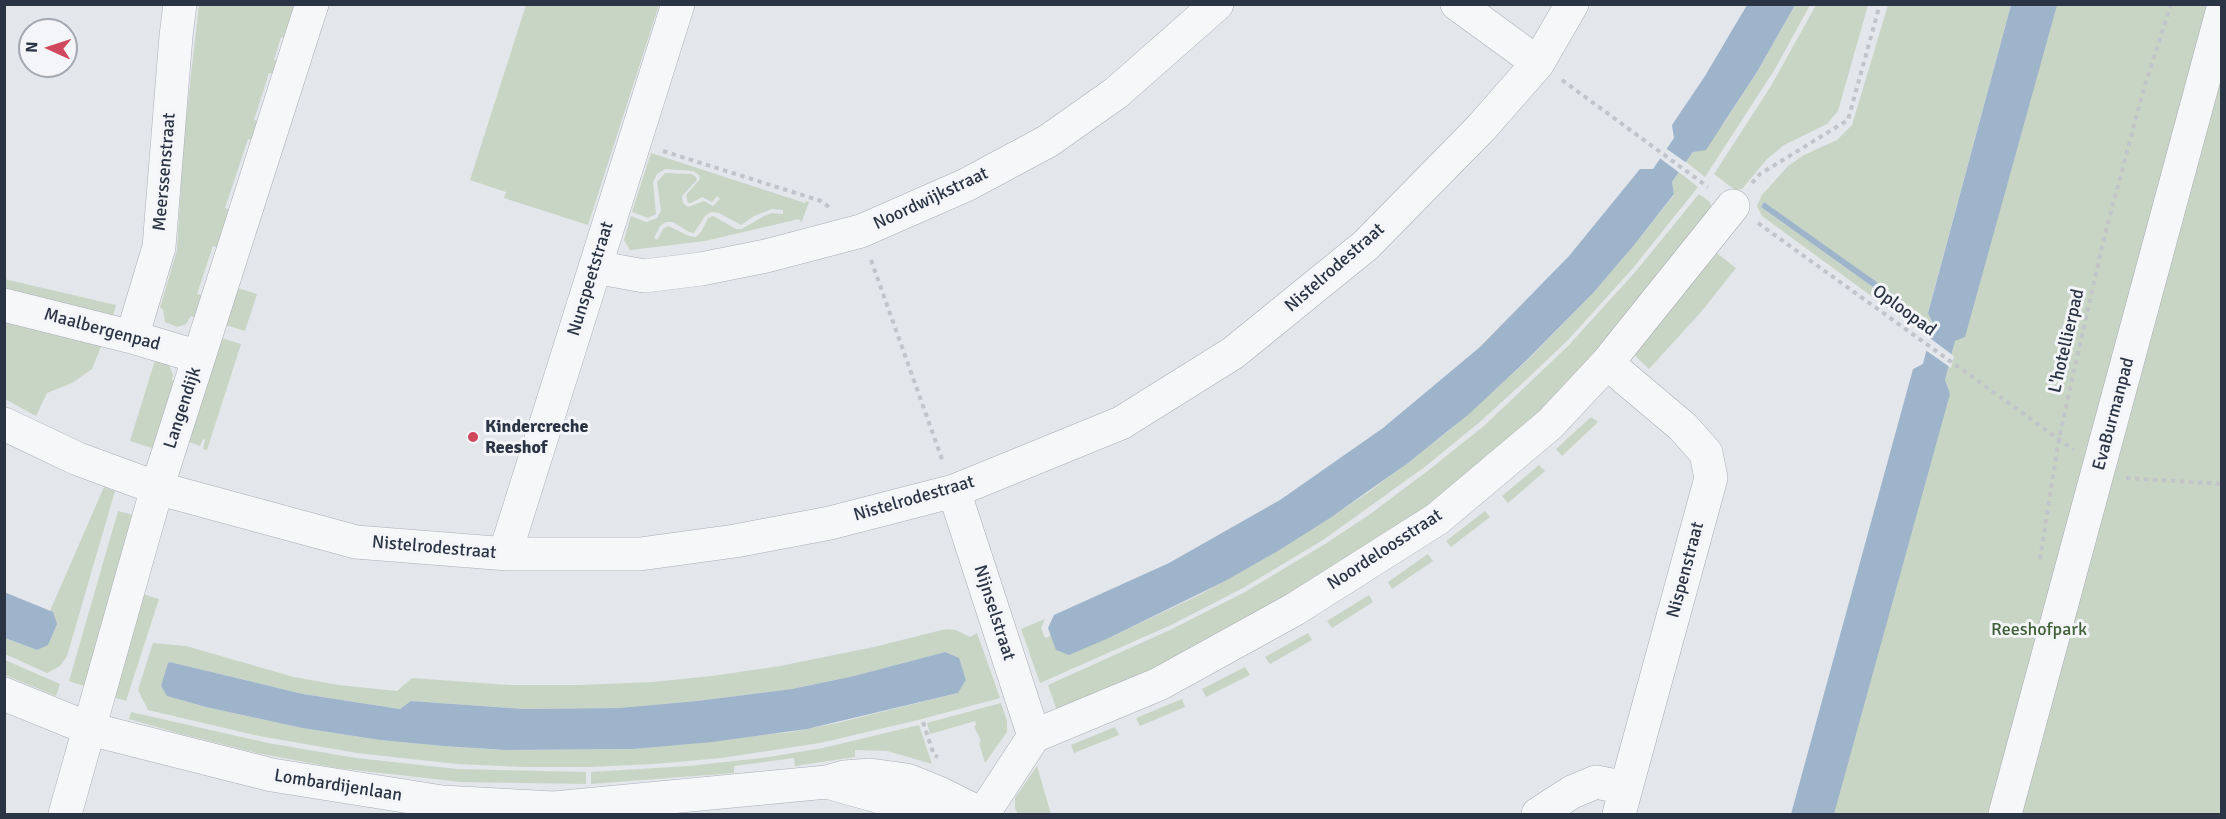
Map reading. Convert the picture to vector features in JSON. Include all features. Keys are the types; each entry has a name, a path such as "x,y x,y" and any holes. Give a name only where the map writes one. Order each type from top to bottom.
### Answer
{"street":[{"name":"Meerssenstraat","path":"132,337 159,247 180,4"},
{"name":"Langendijk","path":"65,814 157,488 312,4"},
{"name":"Nunspeetstraat","path":"508,554 509,541 678,4"},
{"name":"Noordwijkstraat","path":"595,267 644,276 701,269 766,256 861,231 966,185 1048,141 1116,93 1217,4"},
{"path":"1457,4 1538,63"},
{"name":"Nistelrodestraat","path":"4,424 78,459 157,488 356,542 508,554 640,554 735,541 830,523 954,491 1121,423 1233,353 1366,245 1481,128 1538,63 1572,4"},
{"name":"EvaBurmanpad","path":"2004,814 2222,12"},
{"name":"Noordeloosstraat","path":"1034,736 1159,684 1295,609 1437,519 1550,424 1608,363 1733,206"},
{"name":"Maalbergenpad","path":"4,305 132,337 199,357"},
{"name":"Nispenstraat","path":"1608,363 1683,427 1706,453 1711,478 1622,801"},
{"name":"Nijnselstraat","path":"954,491 1034,736"},
{"name":"Lombardijenlaan","path":"4,694 90,729 272,776 442,802 554,811 827,782 845,777 870,775 907,780 982,814"},
{"path":"982,814 1034,736"},
{"name":"Lombardijenlaan","path":"827,782 902,803 930,814"},
{"path":"1538,814 1572,792 1596,782 1622,801"}],"path":[{"path":"1733,206 1760,174 1848,120 1880,4"},
{"name":"L'hotellierpad","path":"2039,568 2059,438 2103,242 2144,88 2171,4"},
{"path":"1538,63 1695,177"},
{"path":"634,142 821,201 861,231 954,491"},
{"name":"Oploopad","path":"1733,206 2059,438"},
{"path":"2097,476 2222,484"}],"green space":[{"path":"199,5 295,5 291,40 281,37 274,60 284,63 273,74 269,73 254,120 264,124 258,142 248,139 225,208 235,212 223,249 213,246 197,294 208,297 200,320 191,316 186,324 177,327 165,322 163,309 160,308 177,250 184,137"},
{"path":"526,5 659,5 588,225 504,198 506,192 470,180"},
{"path":"1795,5 1810,5 1775,69 1705,177 1686,162 1694,151 1723,125 1757,72"},
{"path":"1816,5 1868,5 1838,111 1827,124 1784,145 1767,159 1742,189 1735,190 1714,174 1771,86"},
{"name":"Reeshofpark","path":"1888,5 2011,5 1928,312 1933,324 1930,336 2024,5 2221,5 2221,814 1797,814 1930,339 1762,216 1757,206 1762,195 1788,166 1804,155 1837,140 1852,125","holes":["1764,202 1901,300 1898,305 1761,207"]},
{"path":"651,153 805,203 809,202 801,222 799,219 705,241 630,250 624,240 631,216 646,222 657,218 661,211 657,182 665,173 692,174 696,177 697,180 682,196 683,203 688,207 704,201 713,206 720,199 717,196 712,202 702,197 688,203 686,195 700,179 699,175 693,171 665,169 657,174 653,182 656,214 648,218 632,212","holes":["772,209 783,210 783,214 772,213 742,229 736,229 713,216 708,218 696,237 668,226 663,229 657,240 654,238 660,226 666,222 673,222 694,233 705,216 711,212 719,213 741,225 754,216"]},
{"path":"1679,172 1698,187 1633,268 1568,340 1481,421 1426,466 1323,540 1243,588 1171,625 1040,683 1021,629 1045,619 1041,628 1045,638 1050,636 1050,631 1056,647 1111,637 1197,596 1278,551 1369,492 1445,434 1528,360 1594,292 1674,195 1672,182"},
{"path":"1699,194 1720,214 1576,381 1440,500 1208,646 1057,711 1048,685 1172,629 1245,592 1369,515 1485,425 1569,345 1636,271"},
{"path":"1714,251 1736,268 1701,312 1649,369 1629,350"},
{"path":"4,279 116,305 112,321 5,293"},
{"path":"234,287 257,294 245,331 222,324"},
{"path":"4,313 102,344 92,369 72,383 47,393 36,416 5,399"},
{"path":"218,337 241,344 207,450 203,449 205,440 203,439 200,446 184,440"},
{"path":"156,357 169,365 173,375 172,380 180,382 158,450 130,441"},
{"path":"1591,417 1598,422 1562,456 1556,449"},
{"path":"1539,465 1545,471 1508,503 1502,496"},
{"path":"104,487 115,491 67,656 60,666 47,673 5,654 4,638 37,650 48,642 53,612 50,611"},
{"path":"118,511 133,515 84,686 69,681"},
{"path":"1485,511 1490,517 1451,547 1446,541"},
{"path":"1428,554 1433,561 1392,589 1388,582"},
{"path":"140,593 159,599 126,701 110,696"},
{"path":"1369,595 1373,602 1332,628 1327,621"},
{"path":"946,629 956,630 970,637 977,633 1000,698 820,743 721,758 590,767 523,767 457,764 357,753 259,736 148,710 138,690 153,643 186,646 294,677 338,685 397,691 412,678 509,685 652,682 780,666 874,647","holes":["945,652 959,661 966,680 958,693 791,732 633,749 506,750 380,740 302,728 206,707 168,696 161,686 170,662 303,694 401,709 411,701 524,709 619,708 792,689 854,676"]},
{"path":"1308,633 1312,640 1270,664 1265,657"},
{"path":"5,660 60,684 56,696 5,675"},
{"path":"1245,667 1250,675 1206,697 1202,689"},
{"path":"1182,699 1185,707 1140,726 1136,718"},
{"path":"1001,703 1007,721 1007,732 985,763 979,743 981,741 974,726 975,721 930,734 927,723"},
{"path":"131,712 268,743 356,758 457,769 586,772 586,784 461,782 337,768 257,753 181,734 129,719"},
{"path":"919,725 932,764 887,751 855,750 855,757 795,766 794,758 734,766 734,773 591,784 591,772 688,766 762,758 823,748"},
{"path":"1115,727 1119,735 1074,753 1071,745"},
{"path":"1037,766 1051,814 1018,814 1015,808 1015,798"}],"water":[{"path":"1747,5 1795,5 1757,72 1706,150 1693,152 1672,182 1674,194 1594,292 1527,360 1469,414 1408,463 1330,518 1278,551 1225,581 1111,637 1069,655 1056,650 1048,628 1054,615 1169,563 1280,500 1383,428 1480,347 1569,256 1640,169 1653,169 1674,138 1672,125 1705,76"},
{"path":"2011,5 2057,5 1965,337 1955,341 1945,380 1950,394 1834,814 1791,814 1913,369 1923,364 1933,324 1928,313"},
{"path":"1764,202 1902,300 1898,305 1761,207"},
{"path":"4,592 53,612 57,624 48,645 37,650 5,638"},
{"path":"945,652 959,658 966,680 958,693 807,729 712,742 633,749 506,750 380,740 302,728 206,707 167,696 161,686 170,662 303,694 400,709 411,701 524,709 619,708 792,689 854,676"}],"pier":[{"path":"1664,147 1688,164 1681,174 1657,156"},
{"path":"1927,336 1954,356 1951,368 1924,349"}],"place":[{"name":"Kindercreche Reeshof","path":"473,437"}]}
